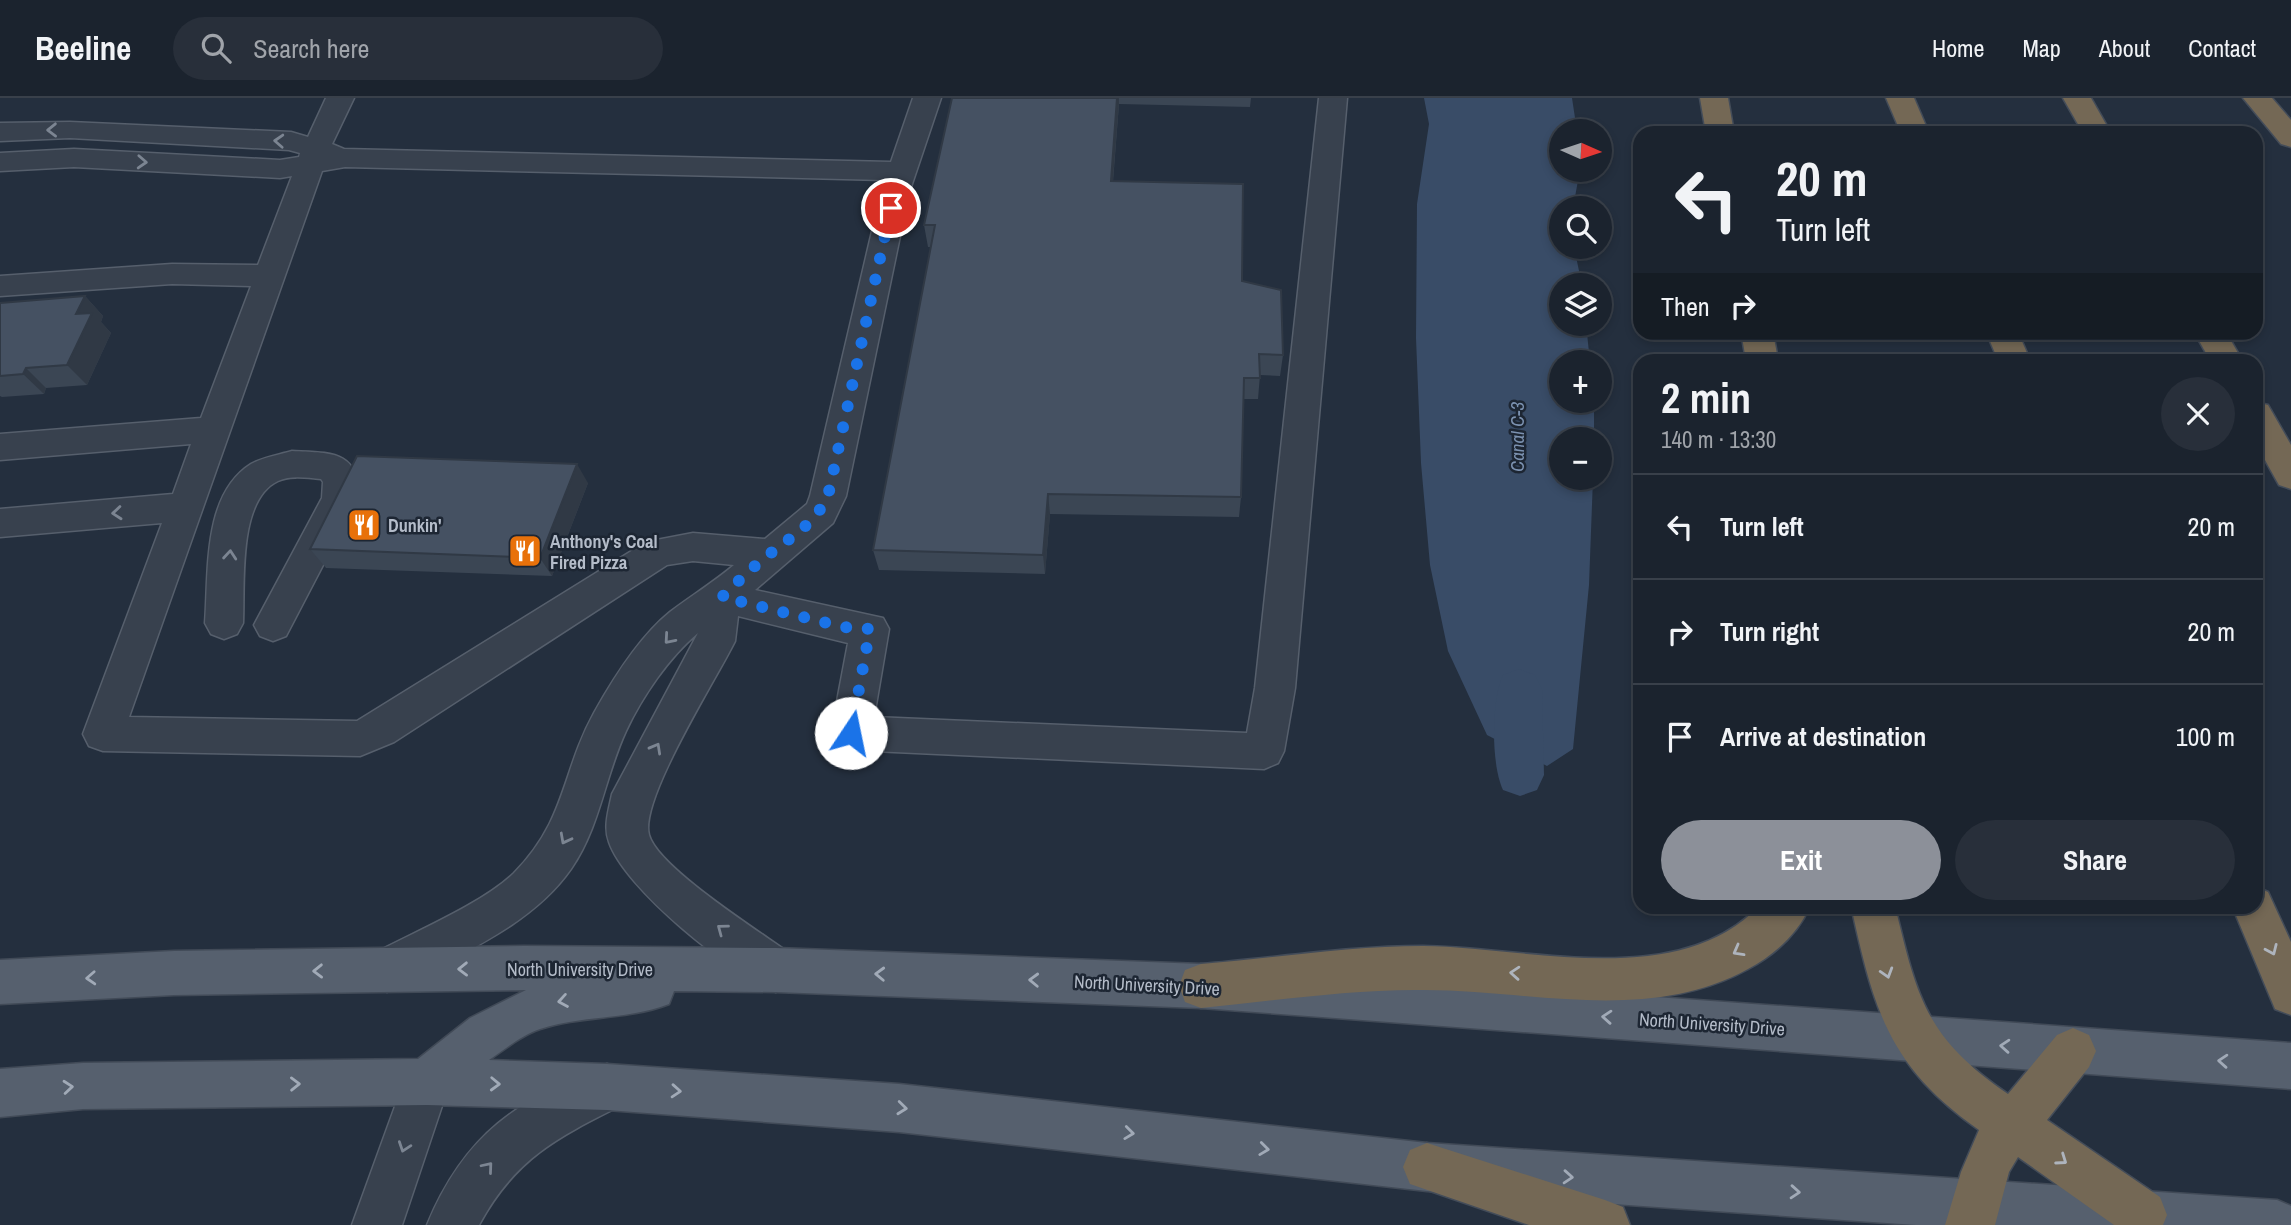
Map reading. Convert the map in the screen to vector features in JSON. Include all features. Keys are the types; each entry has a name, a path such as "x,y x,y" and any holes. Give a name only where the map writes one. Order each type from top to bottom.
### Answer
{"highway":[{"path":"1714,98 1719,126"},
{"path":"1900,98 1912,126"},
{"path":"2077,98 2093,126"},
{"path":"2257,98 2291,138"},
{"path":"2263,426 2291,476"},
{"path":"1200,986 1424,968 1593,978 1672,974 1702,968 1732,955 1756,941 1783,914"},
{"path":"1875,914 1892,988 1917,1039 1936,1065 1953,1082 2011,1125 2142,1215"},
{"path":"2256,914 2291,993"},
{"path":"1972,1215 1996,1146 2073,1051"},
{"path":"1427,1167 1605,1225"}],"main road":[{"name":"North University Drive","path":"0,982 174,973 776,970 1200,986 2291,1066"},
{"path":"426,1082 467,1046 499,1026 553,1002 776,970"},
{"path":"0,1093 83,1086 426,1082 607,1087 899,1108 1427,1167 1972,1215 2142,1215 2277,1225"}],"street":[{"path":"340,98 324,157 270,276 103,734 337,741 360,739 380,730 659,552 693,547 769,554"},
{"path":"387,970 490,914 527,889 564,841 577,816 608,724 646,665 682,624 722,597 820,513 828,496 894,193 927,98"},
{"path":"722,597 843,627 870,629 851,733 1264,751 1275,688 1333,98"},
{"path":"0,132 70,130 291,141 324,157"},
{"path":"0,162 74,158 280,169 324,157 902,171"},
{"path":"0,286 172,274 270,276"},
{"path":"0,447 213,430"},
{"path":"224,623 234,513 243,491 256,475 281,464 330,466 341,479 340,498 273,625"},
{"path":"0,523 185,507"},
{"path":"722,597 716,640 633,794 628,819 631,846 653,873 686,902 776,970"},
{"path":"377,1225 426,1082"},
{"path":"452,1225 474,1185 507,1145 535,1125 607,1087"}],"water":[{"path":"1424,98 1572,98 1575,119 1549,119 1549,182 1578,182 1575,196 1549,196 1549,259 1577,259 1579,273 1549,273 1549,336 1587,336 1589,350 1549,350 1549,413 1594,413 1594,427 1549,427 1549,490 1593,490 1589,585 1573,749 1547,766 1487,735 1448,651 1430,565 1421,463 1416,338 1417,204 1429,124"}],"building":[{"path":"952,98 1117,98 1111,181 1243,184 1242,281 1281,290 1283,355 1259,354 1260,378 1244,378 1241,497 1048,494 1043,555 873,550 935,225 924,225"},
{"path":"85,296 76,314 92,313 67,365 26,368 23,374 0,376 0,303"},
{"path":"357,456 577,464 540,558 310,549"}],"waterway":[{"name":"Canal C-3","path":"1519,689 1520,775"}],"place":[{"name":"Dunkin'","path":"364,525"},
{"name":"Anthony's Coal Fired Pizza","path":"525,551"}],"route":[{"path":"851,733 870,629 843,627 722,597 769,554 807,526 820,513 828,496 891,208"}]}
